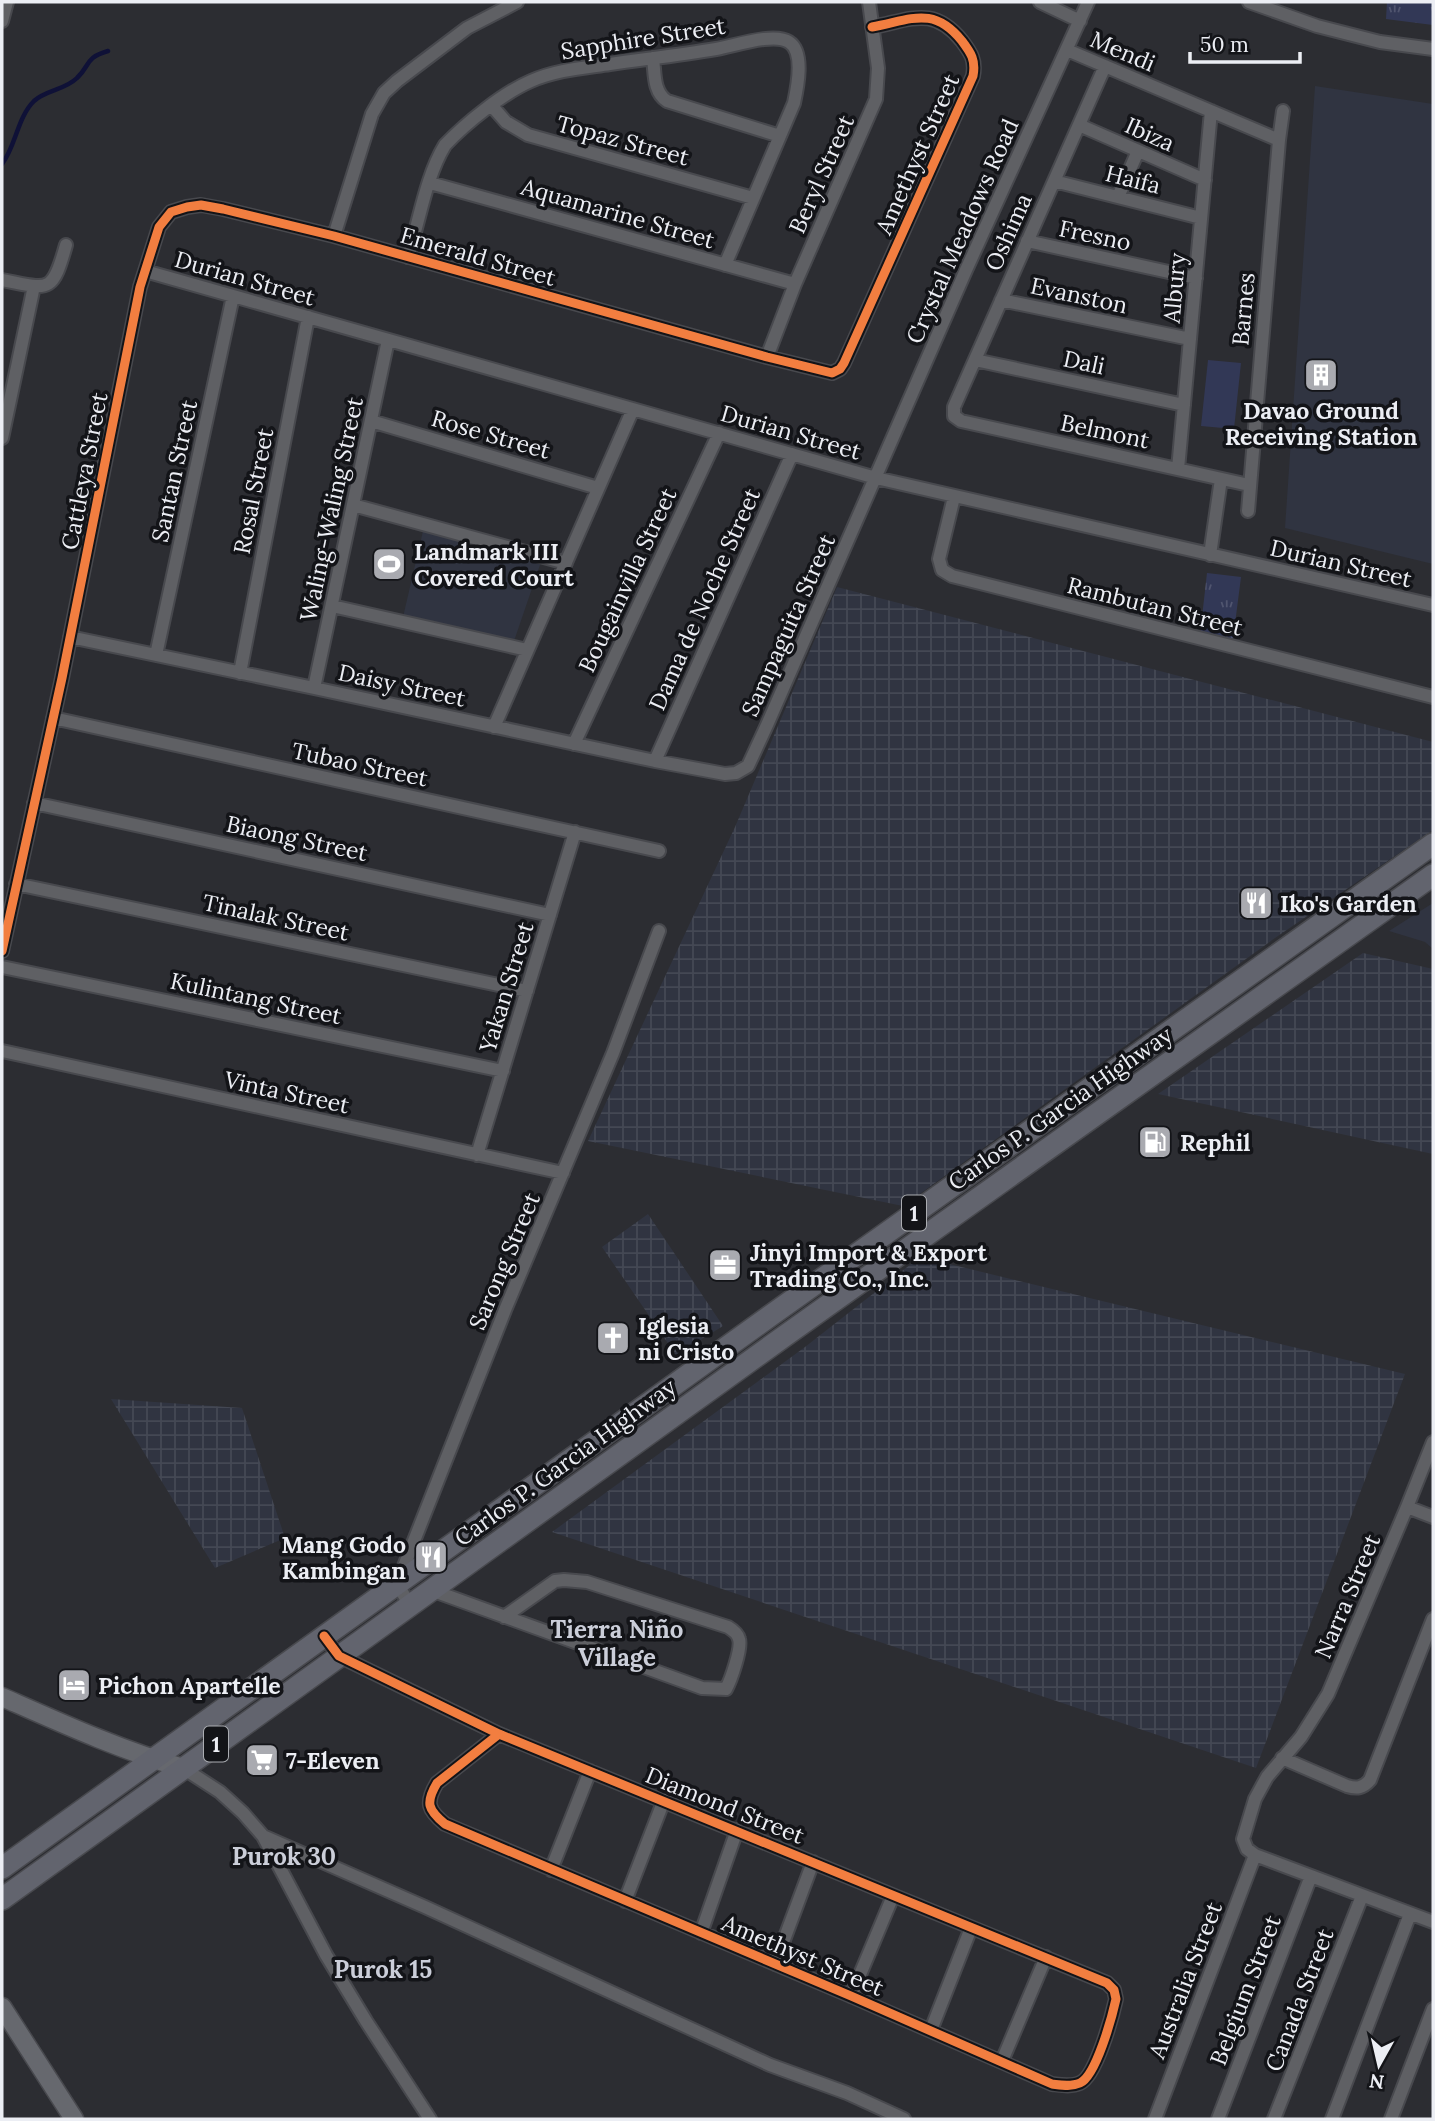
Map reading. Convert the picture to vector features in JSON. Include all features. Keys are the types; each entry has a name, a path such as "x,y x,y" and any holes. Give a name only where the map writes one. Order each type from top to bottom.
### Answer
{"highway":[{"name":"Carlos P. Garcia Highway","path":"2,1868 770,1315 1433,845"},
{"name":"Carlos P. Garcia Highway","path":"2,1899 786,1335 1433,875"},
{"path":"48,1834 63,1855"}],"street":[{"path":"2,21 7,2"},
{"path":"334,236 372,114 384,93 467,29 517,2"},
{"name":"Beryl Street","path":"766,357 876,99 878,68 869,2"},
{"path":"1040,2 1080,21"},
{"name":"Crystal Meadows Road","path":"876,478 966,270 1088,2"},
{"path":"1249,2 1317,26 1380,42 1433,49"},
{"name":"Amethyst Street","path":"836,372 844,363 975,68 971,53 956,34 939,20 925,17 872,27"},
{"name":"Sapphire Street","path":"408,257 439,155 446,145 515,88 556,72 764,40 788,41 798,55 794,103 725,265"},
{"name":"Mendi","path":"1067,50 1279,140"},
{"path":"653,58 657,88 662,98 780,136"},
{"name":"Oshima","path":"954,416 954,407 1105,66"},
{"name":"Topaz Street","path":"492,106 506,122 528,135 753,198"},
{"name":"Albury","path":"1178,469 1211,111"},
{"name":"Barnes","path":"1248,511 1283,111"},
{"name":"Ibiza","path":"1079,125 1205,180"},
{"path":"1118,197 1139,151"},
{"name":"Haifa","path":"1054,181 1201,218"},
{"name":"Aquamarine Street","path":"430,183 795,284"},
{"name":"Emerald Street","path":"145,271 164,219 171,212 201,205 334,236 766,357 827,373 836,372"},
{"name":"Fresno","path":"1027,241 1196,278"},
{"path":"2,280 44,287 51,284 56,278 66,245"},
{"name":"Durian Street","path":"145,271 876,478 1433,605"},
{"name":"Cattleya Street","path":"2,951 62,678 145,271"},
{"path":"2,438 34,286"},
{"name":"Santan Street","path":"156,656 233,296"},
{"name":"Evanston","path":"1001,300 1190,339"},
{"name":"Rosal Street","path":"240,673 308,317"},
{"name":"Waling-Waling Street","path":"314,688 388,340"},
{"name":"Dali","path":"975,360 1184,405"},
{"path":"494,726 633,409"},
{"name":"Belmont","path":"954,416 961,421 1249,485"},
{"name":"Rose Street","path":"371,421 598,488"},
{"name":"Bougainvilla Street","path":"574,744 719,433"},
{"name":"Dama de Noche Street","path":"655,761 792,454"},
{"name":"Sampaguita Street","path":"725,774 736,773 748,766 876,478"},
{"path":"1210,555 1221,478"},
{"name":"Rambutan Street","path":"954,497 939,559 942,570 952,576 1433,697"},
{"path":"353,505 566,563"},
{"path":"332,606 527,650"},
{"name":"Daisy Street","path":"70,638 725,774"},
{"name":"Tubao Street","path":"53,718 659,851"},
{"name":"Biaong Street","path":"34,803 550,915"},
{"name":"Yakan Street","path":"477,1155 575,832"},
{"name":"Tinalak Street","path":"16,884 527,991"},
{"name":"Sarong Street","path":"397,1584 505,1310 613,1053 659,930"},
{"name":"Kulintang Street","path":"2,967 503,1071"},
{"name":"Vinta Street","path":"2,1051 563,1173"},
{"name":"Narra Street","path":"1255,1855 1245,1845 1244,1833 1255,1799 1267,1777 1313,1720 1328,1694 1433,1442"},
{"path":"1408,1507 1433,1517"},
{"path":"431,1590 504,1617 702,1688 711,1690 726,1689 729,1685 740,1646 739,1638 728,1627 587,1582 555,1581 504,1617"},
{"path":"397,1584 410,1605"},
{"path":"1282,1758 1347,1786 1361,1788 1370,1780 1433,1619"},
{"name":"Diamond Street","path":"324,1636 339,1656 499,1734 1107,1983 1114,1990 1116,1999"},
{"path":"2,1697 90,1735 183,1768 220,1792 243,1813 263,1836 326,1955 430,2119"},
{"name":"Amethyst Street","path":"499,1734 437,1783 430,1794 431,1810 445,1824 1052,2084 1074,2085 1083,2082 1092,2070 1116,1999"},
{"path":"551,1870 590,1771"},
{"path":"625,1901 664,1800"},
{"path":"701,1933 737,1830"},
{"path":"263,1836 770,2065 847,2093 904,2119"},
{"path":"1255,1855 1433,1922"},
{"name":"Australia Street","path":"1155,2119 1255,1855"},
{"path":"775,1964 813,1863"},
{"name":"Belgium Street","path":"1218,2119 1311,1876"},
{"path":"851,1996 893,1896"},
{"name":"Canada Street","path":"1275,2119 1362,1896"},
{"path":"1332,2119 1410,1914"},
{"path":"931,2030 971,1928"},
{"path":"1002,2061 1046,1957"},
{"path":"2,2007 74,2119"},
{"path":"1391,2119 1427,2044 1433,2009"}],"shaded area":[{"path":"1315,86 1433,104 1433,564 1285,528"},
{"path":"423,531 541,562 513,644 403,617"},
{"path":"837,587 1433,742 1433,830 1275,938 903,1206 588,1141 735,827"},
{"path":"1433,903 1433,949 1425,942 1389,931"},
{"path":"1363,953 1433,969 1433,1154 1158,1094"},
{"path":"648,1214 723,1326 676,1355 602,1247"},
{"path":"920,1257 1405,1374 1256,1768 552,1532 805,1347"},
{"path":"111,1399 242,1408 285,1538 215,1568"}],"green space":[{"path":"1387,2 1433,2 1433,25 1386,19"},
{"path":"1208,360 1241,363 1234,429 1201,426"},
{"path":"1207,573 1241,577 1233,639 1200,635"}],"waterway":[{"path":"2,164 24,115 34,101 72,82 91,59 108,51"}],"cycle path":[{"path":"2,951 62,678 140,287 159,227 171,212 201,205 334,236 832,373 844,363 974,70 968,49 941,23 921,18 872,27"},
{"path":"324,1636 339,1656 499,1734 1107,1983 1114,1990 1116,1999 1092,2069 1080,2083 1052,2084 445,1824 430,1806 437,1783 499,1734"}],"place":[{"name":"Davao Ground Receiving Station","path":"1321,375"},
{"name":"Landmark III Covered Court","path":"389,564"},
{"name":"Iko's Garden","path":"1256,903"},
{"name":"Rephil","path":"1155,1142"},
{"name":"Jinyi Import & Export Trading Co., Inc.","path":"725,1265"},
{"name":"Iglesia ni Cristo","path":"613,1338"},
{"name":"Mang Godo Kambingan","path":"431,1557"},
{"name":"Pichon Apartelle","path":"74,1685"},
{"name":"7-Eleven","path":"262,1760"}],"district":[{"name":"Tierra Niño Village","path":"617,1643"},
{"name":"Purok 30","path":"284,1856"},
{"name":"Purok 15","path":"383,1969"}]}
